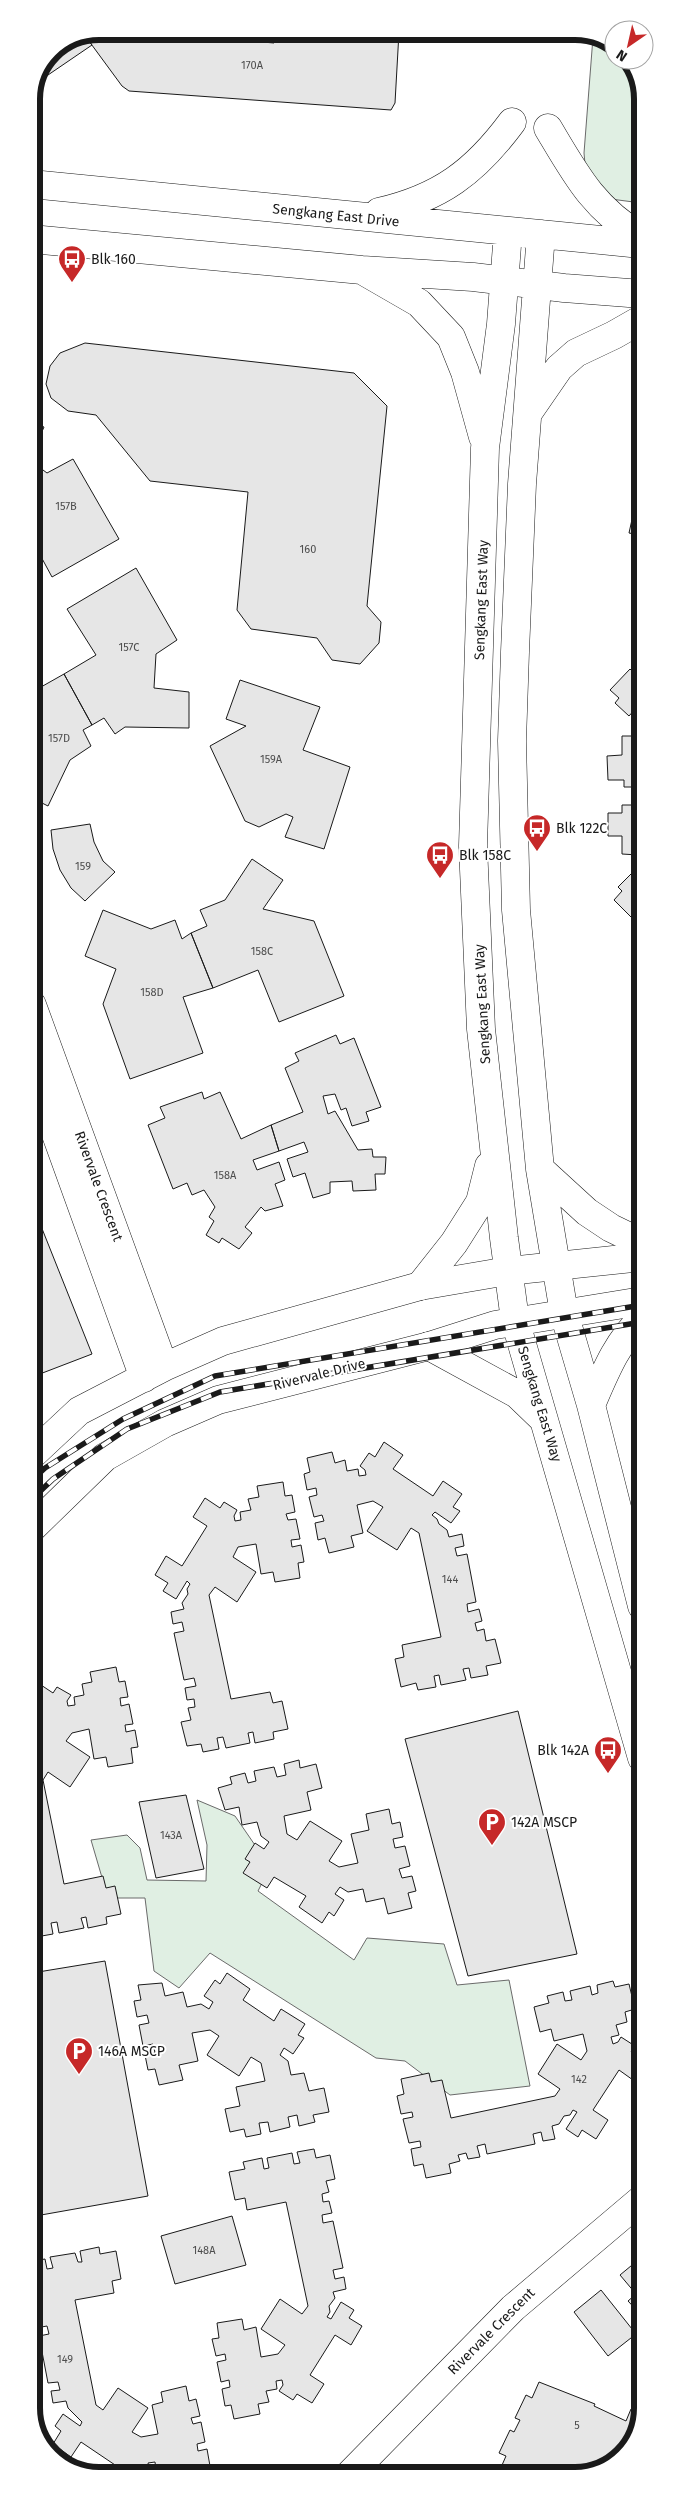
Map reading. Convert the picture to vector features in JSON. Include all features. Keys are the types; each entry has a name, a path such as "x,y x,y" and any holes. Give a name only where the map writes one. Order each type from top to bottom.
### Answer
{"main road":[{"path":"358,217 411,205 444,189 493,148 512,122"},
{"path":"548,128 586,191 622,225 634,232"},
{"name":"Sengkang East Drive","path":"40,185 634,243"},
{"name":"Sengkang East Way","path":"508,232 494,388 485,448 473,846 481,1029 515,1320 634,1730"},
{"path":"541,234 522,484 515,634 513,822 516,910 540,1169 564,1313 591,1404 634,1574"},
{"path":"40,240 362,270 504,280 537,285 634,293"},
{"path":"362,270 419,303 451,337 465,372 485,448"},
{"path":"528,413 559,368 576,353 634,324"},
{"name":"Rivervale Crescent","path":"40,1030 154,1373"},
{"name":"Rivervale Crescent","path":"40,1088 154,1373"},
{"path":"420,1286 454,1243 480,1202 494,1150"},
{"path":"540,1169 595,1217 611,1228 634,1239"},
{"path":"40,1447 79,1410 223,1342 420,1286 508,1271 634,1258"},
{"name":"Rivervale Drive","path":"40,1520 105,1457 165,1423 218,1400 430,1346 515,1320 634,1301"},
{"path":"591,1404 608,1366 634,1326"},
{"path":"430,1346 517,1394 545,1421"},
{"name":"Rivervale Crescent","path":"357,2467 513,2308 634,2206"}],"green space":[{"path":"593,43 604,48 604,70 626,70 631,80 634,99 634,202 588,196 584,153"},
{"path":"197,1800 235,1816 270,1867 258,1891 354,1960 367,1938 444,1944 457,1985 509,1980 530,2086 450,2095 405,2061 376,2058 210,1953 179,1988 154,1971 145,1898 108,1898 91,1840 127,1835 140,1848 147,1880 206,1881 207,1845"}],"building":[{"path":"239,40 274,43 274,40 399,40 395,103 391,110 129,91 122,86 89,41"},
{"path":"89,41 92,45 46,75 50,66 57,57 66,50"},
{"path":"85,343 354,373 387,406 367,606 381,622 379,643 360,664 332,660 317,638 251,629 237,610 248,492 150,481 96,415 68,411 51,398 46,384 50,366 60,353"},
{"path":"40,425 44,427 40,436"},
{"path":"73,459 119,539 52,577 40,555 40,468 47,473"},
{"path":"633,515 634,515 634,534 629,533"},
{"path":"136,568 177,640 156,654 154,688 189,692 189,728 125,727 115,734 104,718 92,725 64,674 96,655 67,609"},
{"path":"630,669 634,673 634,710 629,716 615,703 619,698 610,690"},
{"path":"64,674 92,725 83,730 91,746 70,760 48,806 40,802 40,686 41,687"},
{"path":"240,680 320,707 303,750 350,767 324,849 285,837 293,817 286,814 259,827 245,821 210,746 246,726 226,719"},
{"path":"622,736 634,736 634,787 624,787 624,780 608,780 607,756 622,755"},
{"path":"622,805 634,805 634,855 622,854 622,836 608,836 608,813 622,813"},
{"path":"90,824 94,842 103,861 115,872 85,901 71,888 60,870 53,849 51,830"},
{"path":"252,859 283,880 263,909 314,921 344,996 279,1022 258,970 213,988 191,933 207,926 200,910 225,900"},
{"path":"631,874 634,877 634,920 614,900 622,891 618,887"},
{"path":"103,910 151,929 175,920 182,939 191,933 213,988 183,997 203,1053 130,1079 103,1004 116,969 85,956"},
{"path":"336,1035 340,1044 354,1038 381,1107 366,1112 369,1121 352,1126 346,1108 341,1110 335,1094 323,1096 328,1114 335,1111 358,1150 372,1149 373,1157 386,1157 385,1174 375,1174 376,1190 353,1191 352,1181 330,1182 330,1193 313,1198 305,1173 293,1177 287,1159 308,1152 304,1142 279,1151 271,1125 303,1112 285,1068 299,1061 295,1053"},
{"path":"202,1092 204,1099 220,1092 241,1139 271,1125 279,1151 253,1160 257,1170 279,1162 285,1180 275,1184 283,1206 265,1211 261,1207 245,1227 252,1233 239,1249 222,1238 219,1243 206,1235 214,1221 209,1217 215,1207 204,1190 192,1195 187,1183 173,1189 148,1125 165,1118 160,1107"},
{"path":"40,1224 92,1354 40,1374"},
{"path":"384,1442 403,1455 393,1469 433,1496 443,1481 462,1494 453,1507 460,1511 451,1523 435,1512 432,1515 447,1530 449,1537 462,1534 464,1546 455,1548 457,1556 467,1554 476,1602 467,1604 468,1612 479,1609 482,1621 475,1623 477,1631 484,1629 486,1641 495,1639 501,1663 486,1666 488,1675 471,1678 469,1668 463,1669 466,1680 441,1685 439,1675 434,1676 436,1687 418,1690 416,1683 401,1687 395,1659 404,1657 402,1645 441,1637 419,1533 411,1528 397,1550 367,1531 383,1507 373,1501 357,1505 363,1533 351,1536 354,1547 329,1553 325,1538 318,1540 315,1523 324,1521 322,1515 314,1517 309,1497 317,1495 316,1488 307,1490 304,1474 310,1472 307,1458 332,1452 335,1463 345,1460 347,1471 358,1469 359,1476 366,1475 365,1470 360,1466 369,1453 375,1457"},
{"path":"283,1482 285,1496 292,1495 295,1512 286,1514 288,1520 296,1519 300,1539 291,1540 292,1547 301,1545 304,1562 298,1563 300,1578 275,1582 273,1572 261,1574 256,1544 238,1547 233,1557 256,1572 237,1602 215,1587 209,1595 231,1699 270,1692 273,1703 282,1701 288,1729 273,1732 274,1739 255,1743 253,1732 248,1733 250,1743 226,1748 223,1737 217,1738 219,1749 203,1752 201,1744 187,1746 181,1722 191,1720 188,1708 195,1707 194,1699 187,1700 185,1688 196,1686 194,1678 184,1680 174,1633 184,1631 182,1622 173,1624 171,1612 184,1609 182,1603 188,1594 187,1589 190,1584 187,1581 176,1599 163,1591 168,1583 155,1575 166,1556 182,1566 207,1526 193,1517 205,1498 220,1508 224,1502 237,1510 234,1516 235,1521 241,1520 240,1512 251,1510 248,1499 259,1497 257,1486"},
{"path":"116,1667 119,1682 125,1681 128,1697 120,1698 121,1706 129,1704 133,1724 125,1725 126,1732 135,1730 138,1747 131,1748 133,1763 108,1767 106,1757 94,1759 89,1729 72,1733 66,1741 90,1757 70,1787 48,1772 43,1780 64,1884 103,1876 106,1888 115,1886 121,1914 106,1917 107,1924 88,1928 86,1917 81,1918 84,1928 59,1933 57,1922 51,1923 53,1934 40,1936 40,1684 53,1693 57,1687 71,1695 67,1701 68,1706 75,1705 74,1697 84,1695 82,1684 92,1682 90,1672"},
{"name":"142A MSCP","path":"518,1711 577,1954 468,1976 405,1739"},
{"path":"299,1760 300,1768 316,1764 322,1788 307,1792 311,1810 284,1816 287,1834 297,1840 310,1821 342,1841 329,1861 339,1867 358,1863 351,1834 369,1830 366,1814 389,1809 392,1824 400,1822 403,1837 393,1839 395,1848 405,1846 410,1866 399,1869 402,1878 412,1876 416,1891 408,1893 412,1908 388,1914 384,1898 366,1902 363,1889 348,1892 340,1887 335,1894 344,1900 334,1916 329,1912 322,1923 299,1907 306,1896 274,1877 267,1888 243,1873 250,1862 245,1859 255,1843 264,1849 269,1842 261,1836 257,1822 242,1825 239,1807 225,1810 218,1788 232,1784 230,1777 245,1773 248,1783 256,1781 254,1771 274,1767 277,1777 286,1775 284,1764"},
{"path":"186,1795 204,1869 156,1878 139,1802"},
{"name":"146A MSCP","path":"105,1961 148,2196 41,2215 40,1972"},
{"path":"227,1973 250,1989 243,2000 274,2021 281,2009 305,2024 298,2035 304,2038 293,2054 284,2048 280,2055 288,2061 291,2075 304,2073 309,2091 324,2088 329,2112 313,2115 315,2122 299,2126 297,2115 288,2117 290,2127 270,2132 268,2122 259,2123 261,2134 246,2137 244,2129 230,2132 225,2109 240,2106 236,2087 265,2081 261,2063 251,2057 239,2076 207,2055 219,2036 210,2030 192,2033 198,2061 179,2065 183,2080 159,2085 155,2069 148,2070 145,2055 155,2053 153,2044 143,2046 139,2025 149,2023 147,2015 137,2017 134,2001 141,2000 138,1985 162,1983 165,1996 183,1992 187,2007 201,2004 209,2009 213,2002 204,1996 215,1980 220,1984"},
{"path":"613,1981 615,1987 629,1984 634,2009 625,2012 627,2022 616,2025 619,2035 611,2037 613,2044 618,2042 621,2037 634,2045 631,2052 634,2054 634,2079 633,2080 619,2070 593,2110 608,2120 596,2139 582,2130 578,2137 566,2129 577,2112 573,2110 570,2115 564,2116 559,2124 552,2126 555,2139 543,2141 541,2132 533,2134 535,2144 487,2154 485,2144 477,2146 480,2157 468,2159 466,2153 458,2155 460,2161 449,2164 451,2173 426,2178 423,2164 414,2166 411,2149 421,2147 420,2141 409,2143 403,2119 413,2117 412,2112 401,2114 397,2096 404,2094 401,2079 429,2073 431,2082 442,2080 451,2118 555,2096 560,2089 538,2074 557,2044 581,2060 587,2051 583,2034 554,2041 551,2029 540,2032 534,2007 549,2003 547,1996 563,1992 565,2001 572,2000 570,1991 590,1986 592,1995 598,1993 597,1985"},
{"path":"314,2149 316,2158 330,2155 335,2179 326,2181 329,2192 322,2194 323,2202 329,2201 332,2213 322,2215 323,2223 333,2221 343,2268 333,2270 335,2279 344,2277 346,2289 333,2292 335,2298 329,2306 330,2312 327,2317 331,2319 341,2302 354,2310 349,2318 362,2326 351,2345 335,2335 310,2375 324,2384 312,2403 297,2394 293,2400 279,2391 283,2385 282,2380 276,2381 277,2389 266,2391 269,2402 258,2404 260,2414 234,2419 231,2405 225,2406 222,2389 230,2387 229,2380 221,2382 217,2362 226,2360 225,2354 216,2356 212,2339 219,2338 217,2323 242,2319 244,2330 256,2327 261,2357 278,2354 285,2345 261,2329 280,2299 302,2314 308,2306 286,2202 247,2210 245,2198 235,2200 229,2172 245,2169 243,2162 262,2158 264,2169 269,2168 267,2158 292,2153 294,2164 300,2163 297,2152"},
{"path":"232,2216 246,2265 175,2284 161,2236"},
{"path":"99,2247 100,2254 116,2251 121,2279 112,2281 114,2293 75,2300 96,2405 103,2410 118,2388 148,2408 132,2432 141,2437 158,2434 152,2405 163,2402 161,2392 186,2386 189,2401 196,2399 200,2416 191,2418 193,2424 201,2422 205,2442 197,2444 198,2451 207,2449 210,2466 156,2467 155,2462 148,2463 149,2467 118,2467 81,2442 71,2457 53,2444 61,2431 55,2426 63,2414 80,2426 82,2422 68,2408 66,2401 53,2403 51,2391 60,2390 58,2382 48,2383 40,2341 40,2336 49,2334 47,2326 40,2327 40,2260 45,2259 47,2269 53,2268 50,2257 75,2253 78,2262 82,2262 80,2251"},
{"path":"634,2263 634,2292 620,2275"},
{"path":"601,2290 634,2331 634,2336 608,2356 574,2312"},
{"path":"634,2296 634,2307 628,2301"},
{"path":"539,2382 595,2404 594,2406 626,2421 631,2409 634,2410 631,2427 619,2447 611,2455 586,2466 501,2467 506,2456 499,2453 510,2430 514,2432 520,2420 515,2418 526,2395 532,2398"}],"railway":[{"path":"40,1473 123,1419 215,1376 634,1306"},
{"path":"40,1491 53,1479 127,1429 220,1392 634,1323"}],"place":[{"name":"Blk 160","path":"72,283"},
{"name":"Blk 122C","path":"537,852"},
{"name":"Blk 158C","path":"440,879"},
{"name":"Blk 142A","path":"608,1774"},
{"name":"142A MSCP","path":"492,1846"},
{"name":"146A MSCP","path":"79,2075"}]}
